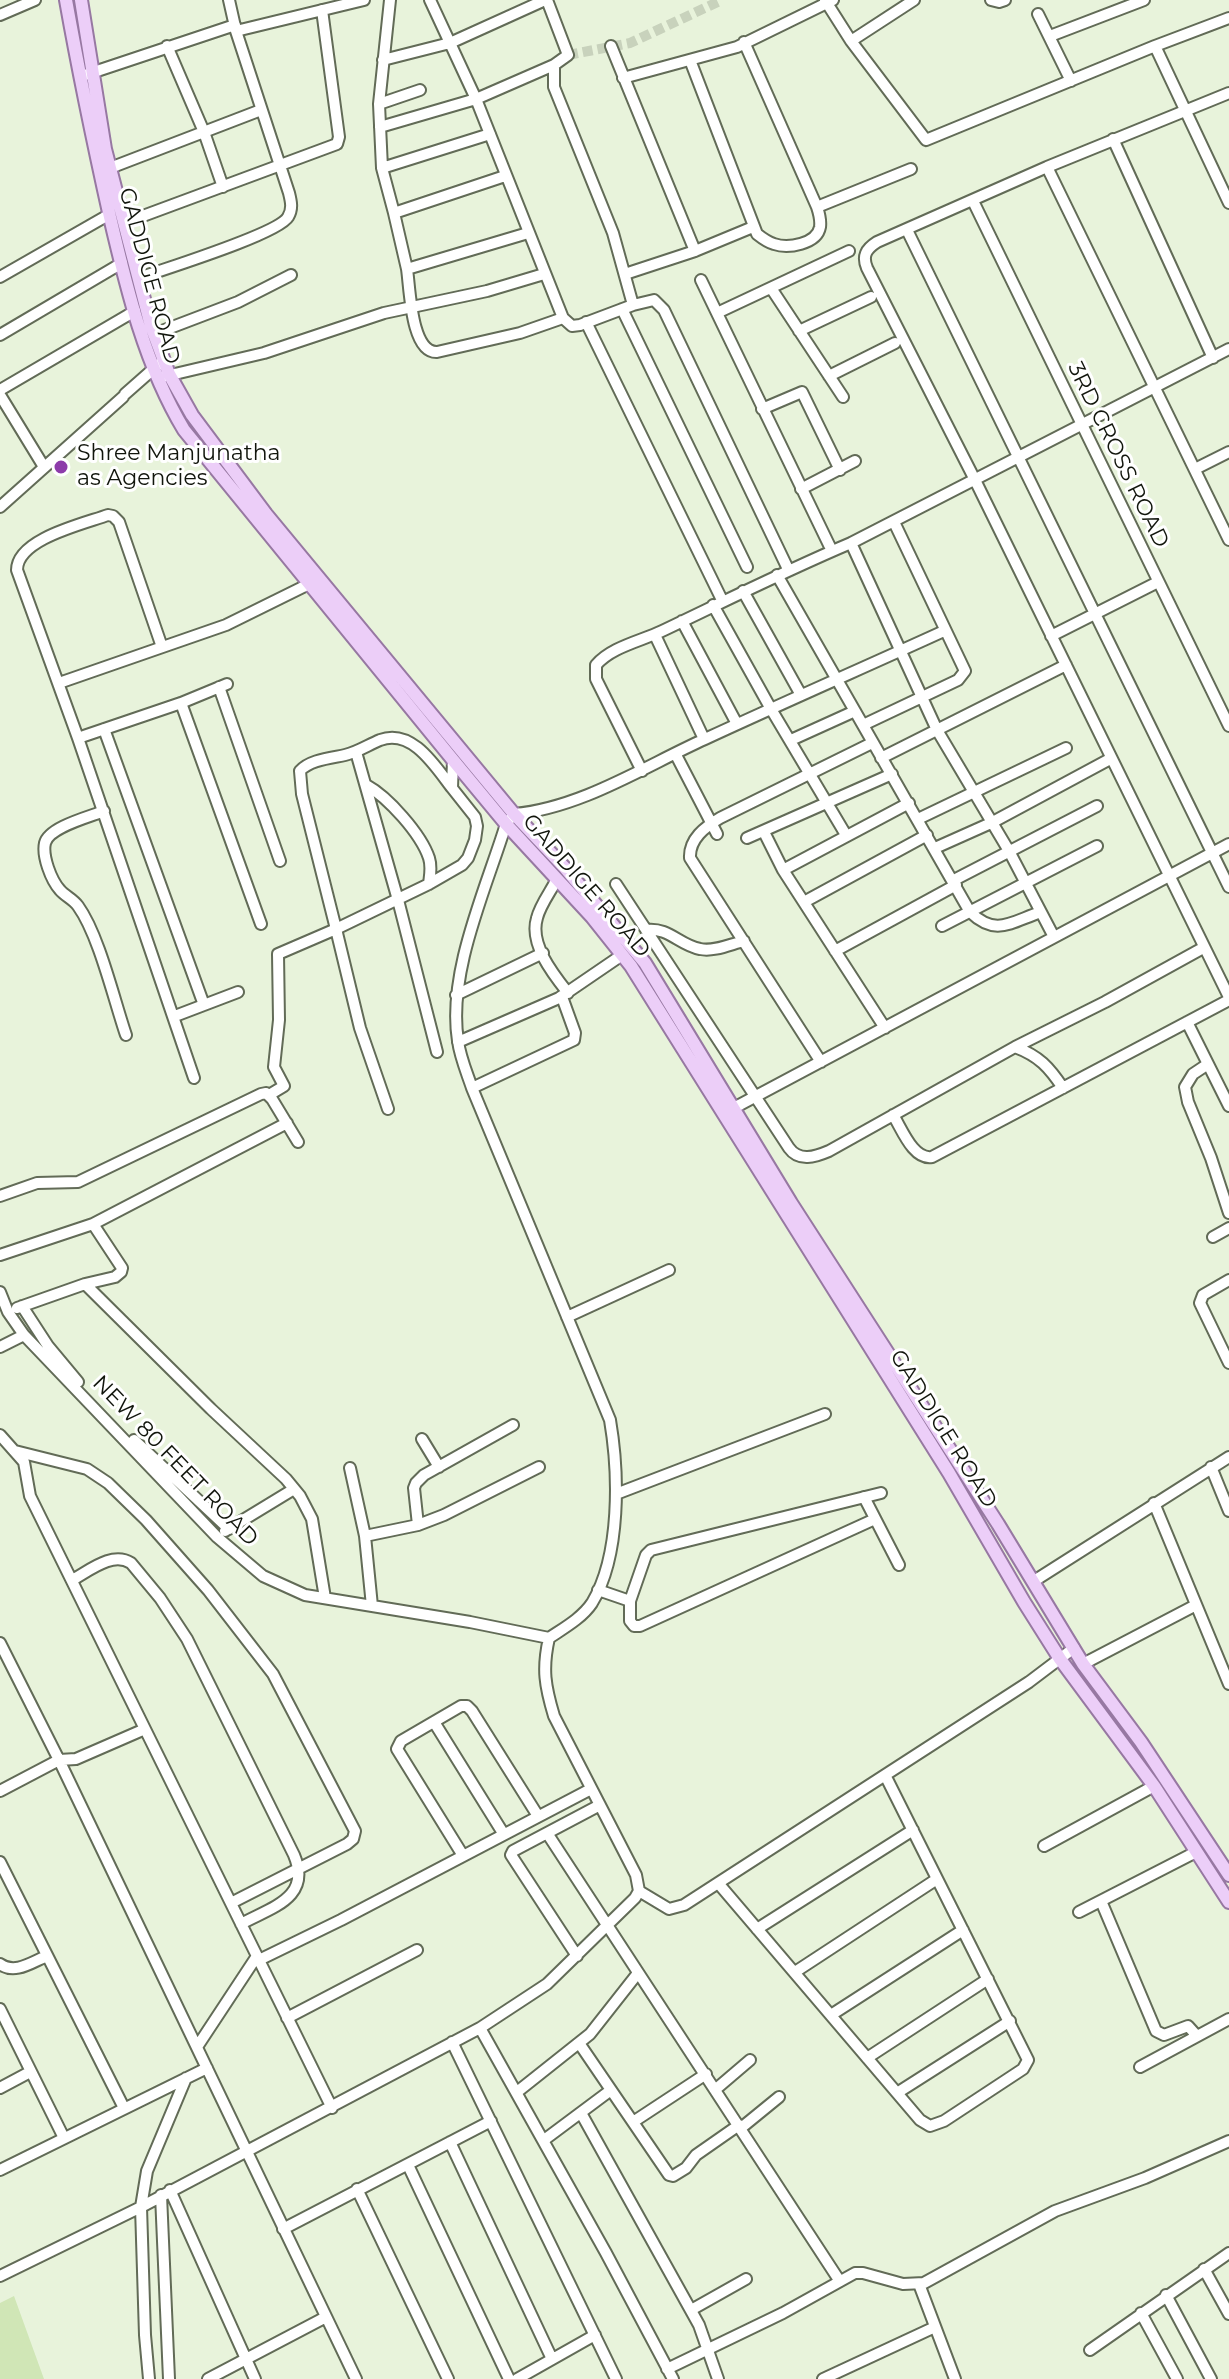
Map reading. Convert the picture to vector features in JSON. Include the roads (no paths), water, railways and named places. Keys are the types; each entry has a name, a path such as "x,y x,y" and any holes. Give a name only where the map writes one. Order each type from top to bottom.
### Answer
{"main road":[{"name":"GADDIGE ROAD","path":"66,0 154,334 164,360 159,374"},
{"name":"GADDIGE ROAD","path":"81,0 86,75 110,214 135,311 171,408 198,451 453,760 510,819 575,879 645,963 778,1203 941,1460 1024,1602 1060,1659 1154,1786 1229,1902"},
{"name":"GADDIGE ROAD","path":"159,374 557,879 622,955 791,1203 1034,1581 1083,1664 1149,1754 1229,1875"}],"street":[{"path":"0,15 35,0"},
{"path":"139,278 258,234 285,221 290,215 291,205 280,166 235,28 229,0"},
{"path":"86,75 167,46 364,0"},
{"path":"390,0 379,104 382,168 407,269 418,338 423,348 430,353 520,333 563,318"},
{"path":"430,0 476,99 563,318 572,326 654,300 664,310 788,569"},
{"path":"380,127 476,99 554,65 568,55 546,0 450,43 383,60"},
{"path":"851,41 914,0"},
{"path":"991,0 1005,0"},
{"path":"1050,36 1144,0"},
{"path":"623,78 737,47 828,1 851,41 926,140 1229,18"},
{"path":"124,223 326,149 339,140 322,10"},
{"path":"1038,14 1071,81"},
{"path":"690,60 757,234 773,244 784,246 807,241 818,232 820,226 817,207 744,42"},
{"path":"167,46 204,132 223,187"},
{"path":"611,46 695,251"},
{"path":"1155,46 1186,111 1224,179 1229,203"},
{"path":"554,65 554,87 613,233 633,305"},
{"path":"379,104 420,90"},
{"path":"893,1115 918,1154 925,1158 932,1157 1229,998 865,262 867,250 1047,167 1229,93"},
{"path":"110,168 261,110"},
{"path":"382,168 490,134"},
{"path":"1113,139 1213,358"},
{"path":"1047,167 1195,469 1225,522 1229,540"},
{"path":"817,207 911,169"},
{"path":"394,213 505,176"},
{"name":"3RD CROSS ROAD","path":"973,201 1229,726"},
{"path":"0,277 110,214"},
{"path":"625,274 695,251 753,227"},
{"path":"907,230 1229,887"},
{"path":"407,269 528,233"},
{"path":"717,313 849,251"},
{"path":"0,335 122,263"},
{"path":"0,507 124,396 159,374 264,353 384,313 544,274"},
{"path":"154,334 238,302 291,275"},
{"path":"701,280 832,551"},
{"path":"771,288 843,397"},
{"path":"799,331 871,297"},
{"path":"622,309 747,567"},
{"path":"44,467 0,393 135,311"},
{"path":"586,322 771,709 846,835"},
{"path":"829,376 895,343"},
{"path":"642,771 596,679 596,665 607,655 894,522 1018,455 1229,349"},
{"path":"762,409 802,392 840,470"},
{"path":"1195,469 1229,452"},
{"path":"801,489 855,461"},
{"path":"162,647 119,522 113,516 108,515 40,540 22,554 17,570 104,811 194,1078"},
{"path":"863,725 965,674 964,665 944,631 894,522"},
{"path":"851,543 937,730 1027,882 1054,937"},
{"path":"777,575 970,912 982,923 994,927 1041,912"},
{"path":"1051,636 1158,582"},
{"path":"59,683 226,625 307,585"},
{"path":"743,591 801,695"},
{"path":"682,621 737,724"},
{"path":"0,2276 141,2207 480,2028 533,1995 635,1898 639,1891 636,1875 560,1729 545,1688 543,1662 549,1638 581,1616 591,1604 612,1545 616,1494 615,1450 610,1420 472,1088 458,1042 456,995 460,971 510,819 642,771 704,739 944,631"},
{"path":"655,635 704,739"},
{"path":"881,758 1066,665"},
{"path":"78,738 181,703 223,685 280,861"},
{"path":"181,703 261,924"},
{"path":"791,740 855,711"},
{"path":"104,729 204,1005"},
{"path":"0,1196 37,1183 78,1182 261,1094 269,1095 284,1086 274,1067 279,1020 278,954 336,929 398,900 462,865 475,840 475,817 452,788 415,745 392,737 356,752 306,765 298,777 336,929 360,1028 388,1109"},
{"path":"821,1062 690,858 693,842 711,823 872,743"},
{"path":"918,819 1066,748"},
{"path":"356,752 437,1052"},
{"path":"676,755 717,834"},
{"path":"935,848 991,823 1110,759"},
{"path":"452,788 453,760"},
{"path":"747,838 892,774"},
{"path":"366,785 376,791 408,825 425,849 431,869 429,884"},
{"path":"783,870 909,803"},
{"path":"835,951 1009,851 1097,806"},
{"path":"104,811 55,830 45,843 45,852 53,880 83,916 99,952 126,1035"},
{"path":"764,832 783,870 885,1028"},
{"path":"804,902 927,835"},
{"path":"729,1110 1229,844"},
{"path":"942,926 1097,846"},
{"path":"472,1088 574,1040 565,995 543,953 536,932 537,917 557,879"},
{"path":"616,884 792,1153 802,1157 829,1151 1015,1047 1203,948"},
{"path":"646,930 661,929 698,949 710,950 744,941"},
{"path":"456,995 543,953"},
{"path":"458,1042 565,995 622,955"},
{"path":"175,1016 238,992"},
{"path":"1187,1022 1229,1106"},
{"path":"1015,1047 1034,1054 1044,1062 1063,1088"},
{"path":"1208,1064 1193,1074 1185,1087 1229,1213"},
{"path":"269,1095 298,1142"},
{"path":"0,1255 93,1224 287,1123"},
{"path":"8,1312 85,1284 115,1277 121,1272 122,1268 93,1224"},
{"path":"1213,1237 1229,1228"},
{"path":"567,1317 669,1270"},
{"path":"1229,1280 1203,1295 1200,1303 1229,1363"},
{"path":"85,1284 294,1489 312,1519 325,1598"},
{"name":"NEW 80 FEET ROAD","path":"0,1292 8,1312 24,1335 217,1537 263,1576 305,1595 549,1638"},
{"path":"22,1306 48,1346 86,1392 229,1529"},
{"path":"0,1347 24,1335"},
{"path":"616,1494 825,1414"},
{"path":"418,1525 416,1483 513,1425"},
{"path":"0,1435 28,1471 30,1496 332,2108"},
{"path":"422,1439 439,1467"},
{"path":"15,1451 87,1469 108,1483 146,1520 208,1590 273,1674 355,1831 351,1842 231,1903"},
{"path":"1034,1581 1229,1457"},
{"path":"365,1536 418,1525 479,1499 539,1467"},
{"path":"1211,1467 1224,1492 1229,1511"},
{"path":"350,1468 365,1536 372,1606"},
{"path":"217,1537 294,1489"},
{"path":"875,1519 640,1626 634,1626 630,1621 630,1601 646,1555 651,1550 881,1493"},
{"path":"864,1497 899,1565"},
{"path":"1154,1503 1229,1684"},
{"path":"72,1580 118,1557 138,1569 187,1639 300,1867 300,1879 292,1894 241,1924"},
{"path":"598,1590 630,1601"},
{"path":"1083,1664 1196,1605"},
{"path":"0,1643 356,2379"},
{"path":"639,1891 659,1905 675,1909 1029,1682 1074,1648"},
{"path":"462,1854 397,1749 401,1741 461,1706 469,1707 538,1816"},
{"path":"434,1722 503,1833"},
{"path":"0,1791 59,1760 76,1759 145,1729"},
{"path":"718,1883 925,2124 936,2126 944,2121 1027,2065 1027,2054 885,1775"},
{"path":"1044,1846 1154,1786"},
{"path":"197,2047 258,1958 341,1920 591,1789"},
{"path":"577,1956 512,1858 513,1851 600,1805"},
{"path":"757,1929 913,1830"},
{"path":"547,1833 839,2280"},
{"path":"1079,1912 1196,1852"},
{"path":"0,1862 124,2108"},
{"path":"795,1972 937,1879"},
{"path":"1101,1901 1156,2031 1164,2035 1188,2026 1197,2036"},
{"path":"831,2015 963,1930"},
{"path":"287,2018 417,1950"},
{"path":"0,1964 15,1969 47,1956"},
{"path":"517,2092 579,2043 638,1973"},
{"path":"867,2058 988,1979"},
{"path":"0,2009 4,2027 64,2138"},
{"path":"1140,2067 1229,2019"},
{"path":"897,2093 1010,2021"},
{"path":"480,2028 670,2374 709,2349 855,2273 903,2284 919,2284 940,2276 1055,2211 1145,2178 1229,2141"},
{"path":"452,2042 616,2379"},
{"path":"579,2043 665,2170 673,2176 686,2168 696,2155 779,2097"},
{"path":"716,2089 750,2060"},
{"path":"0,2170 207,2068"},
{"path":"0,2088 30,2072"},
{"path":"633,2122 706,2074"},
{"path":"149,2379 141,2207 147,2171 186,2078"},
{"path":"544,2140 611,2090"},
{"path":"581,2113 691,2310 709,2349 718,2379"},
{"path":"283,2229 491,2121"},
{"path":"450,2142 552,2359"},
{"path":"408,2165 509,2379"},
{"path":"357,2189 448,2379"},
{"path":"166,2193 255,2379"},
{"path":"166,2193 169,2379"},
{"path":"1090,2350 1229,2253"},
{"path":"1204,2269 1229,2314"},
{"path":"691,2310 746,2279"},
{"path":"919,2284 955,2379"},
{"path":"1166,2295 1211,2379"},
{"path":"1141,2313 1177,2379"},
{"path":"208,2379 326,2317"},
{"path":"823,2379 935,2327"},
{"path":"517,2379 595,2335"}],"tunnel":[{"path":"568,55 630,43 722,0"}],"place":[{"name":"Shree Manjunatha as Agencies","path":"61,467"}]}
